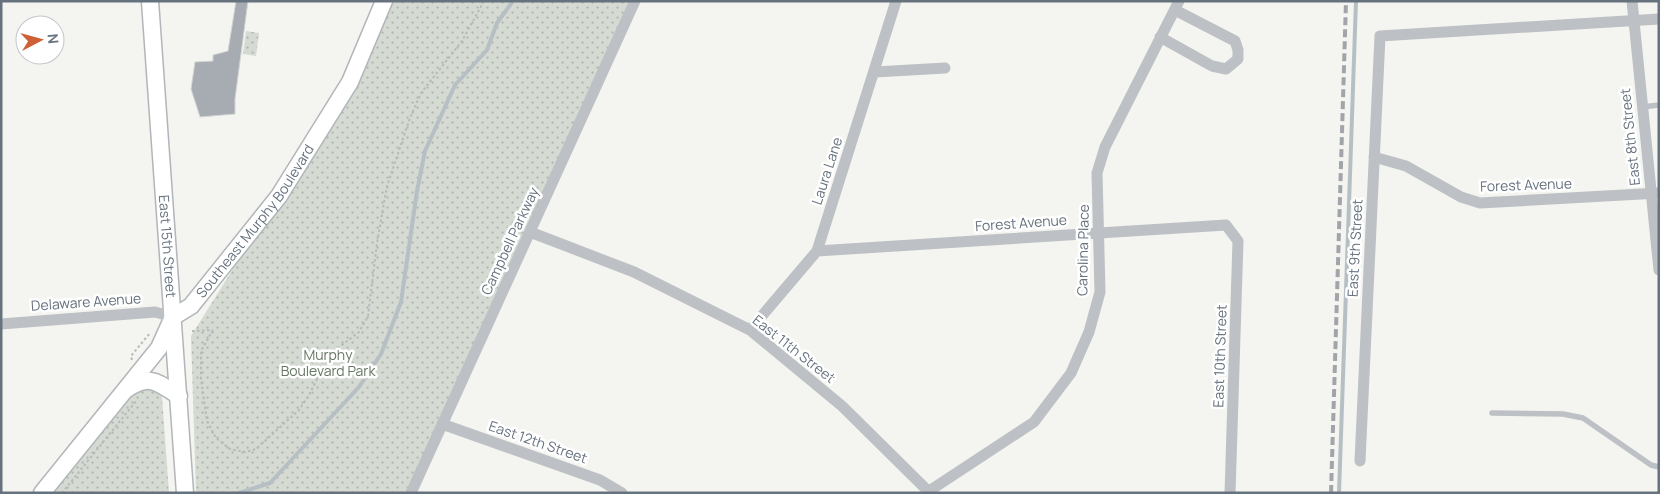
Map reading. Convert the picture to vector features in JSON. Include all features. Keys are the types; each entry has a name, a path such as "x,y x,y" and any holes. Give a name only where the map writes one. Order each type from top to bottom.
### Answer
{"street":[{"name":"East 15th Street","path":"150,1 185,493"},
{"name":"Southeast Murphy Boulevard","path":"42,493 158,348 173,317 191,306 279,196 350,82 384,1"},
{"name":"Campbell Parkway","path":"411,493 634,1"},
{"name":"Laura Lane","path":"750,330 817,251 896,1"},
{"name":"East 8th Street","path":"1632,1 1642,106 1655,193 1659,270"},
{"name":"Carolina Place","path":"929,492 1034,422 1071,372 1089,332 1100,292 1097,174 1105,147 1160,37 1177,6 1235,41 1238,59 1226,69 1212,66 1160,37"},
{"path":"1634,20 1659,19"},
{"name":"East 9th Street","path":"1360,461 1380,36 1634,20"},
{"path":"875,72 945,68"},
{"name":"Forest Avenue","path":"1374,157 1406,166 1461,197 1480,203 1655,193"},
{"name":"Forest Avenue","path":"817,251 1226,225"},
{"name":"East 10th Street","path":"1226,225 1238,241 1230,493"},
{"name":"East 11th Street","path":"530,232 634,272 750,330 842,406 929,492"},
{"name":"Delaware Avenue","path":"1,324 155,312 173,317"},
{"path":"123,392 137,382 153,380 179,396"},
{"name":"East 12th Street","path":"442,424 600,480 622,493"}],"lane":[{"path":"1642,106 1659,105"},
{"path":"1492,413 1564,414 1583,418 1602,429 1651,465 1659,467"}],"path":[{"path":"192,331 213,330 201,351 207,421 216,438 230,449 245,452 256,449 299,410 309,396 330,354 359,332 368,316 377,243 387,186 410,118 421,94 462,40 484,1"},
{"path":"134,366 131,356 148,333 152,332"},
{"path":"62,493 142,393"}],"green space":[{"name":"Murphy Boulevard Park","path":"384,1 635,1 411,493 196,493 191,336 350,82"},
{"path":"246,31 259,33 256,56 243,54"},
{"path":"142,386 159,388 162,397 169,493 52,493 135,390"}],"building":[{"path":"236,1 248,1 235,99 235,114 200,117 191,89 195,62 213,61 213,55 228,51"}],"waterway":[{"path":"239,493 270,483 359,387 381,354 401,302 417,191 425,151 455,85 487,50 497,23 513,1"},
{"path":"1339,493 1356,1"}],"railway":[{"path":"1331,493 1346,1"}]}
